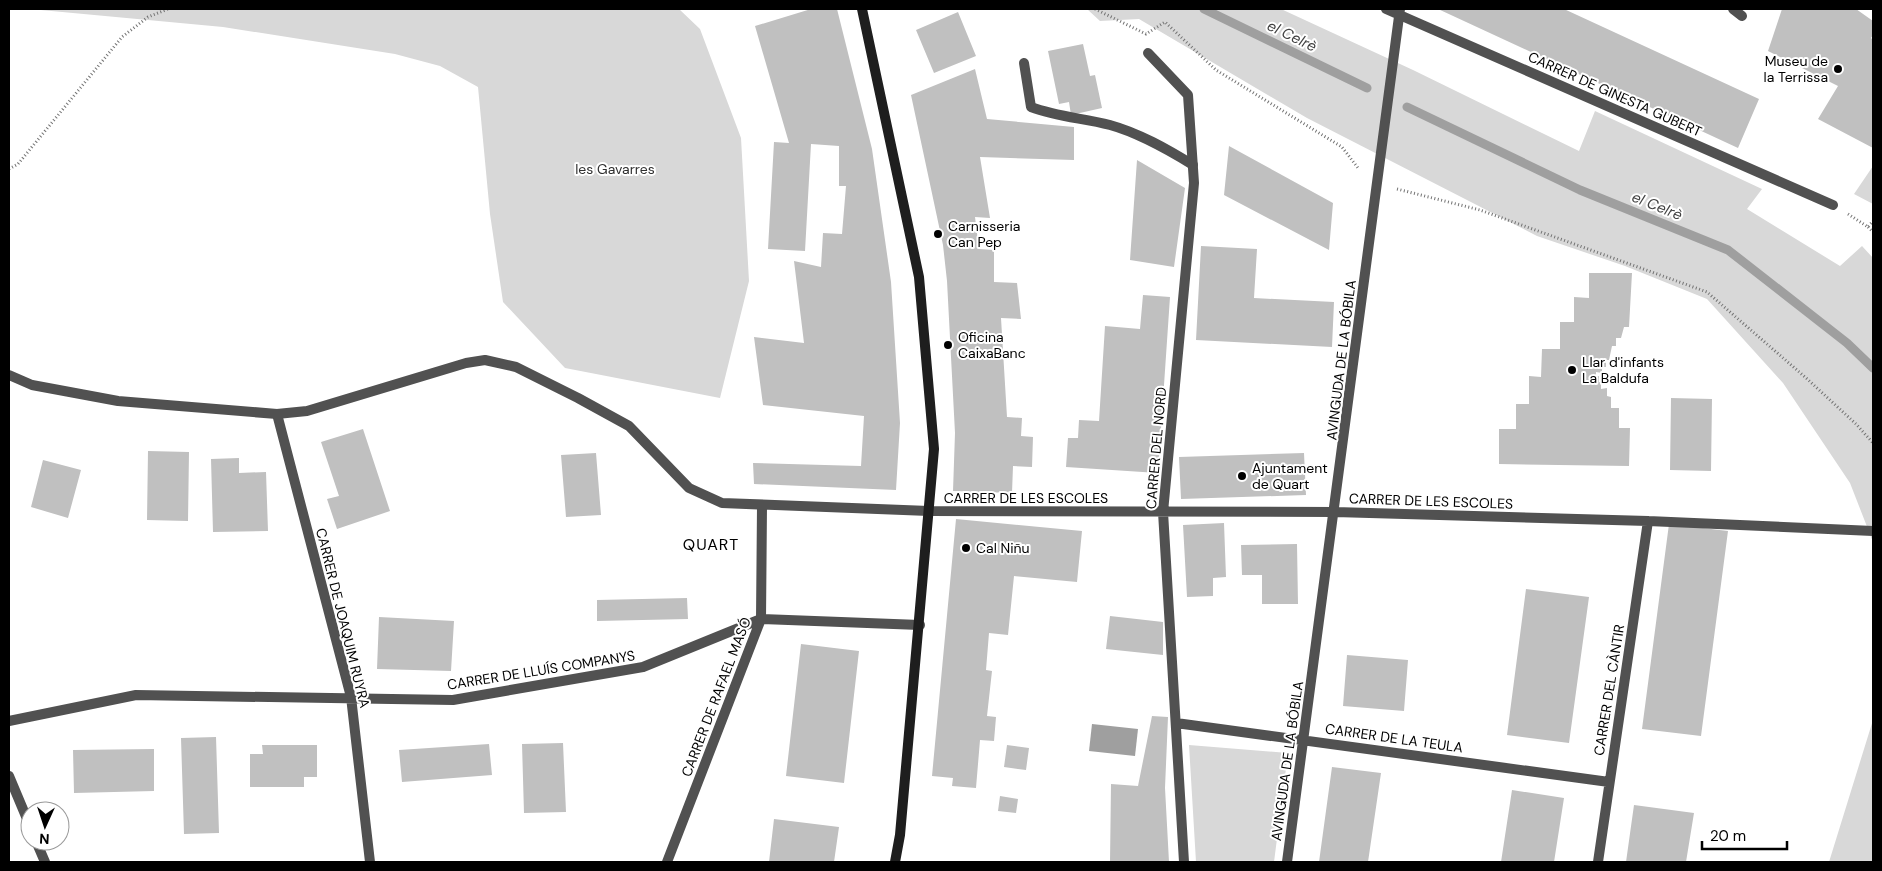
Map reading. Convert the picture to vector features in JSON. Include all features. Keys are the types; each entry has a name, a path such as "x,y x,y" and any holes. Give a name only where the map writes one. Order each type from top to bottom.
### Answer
{"main road":[{"path":"862,9 919,277 934,449 920,625 900,835 895,862"}],"street":[{"name":"CARRER DE GINESTA GUBERT","path":"1386,9 1400,11 1833,204"},
{"path":"1733,9 1742,16"},
{"name":"AVINGUDA DE LA BÓBILA","path":"1287,862 1335,512 1400,11"},
{"name":"CARRER DEL NORD","path":"1148,53 1188,95 1194,183 1163,512 1184,862"},
{"path":"1024,63 1031,107 1053,115 1110,125 1164,147 1193,165"},
{"name":"CARRER DE LES ESCOLES","path":"9,375 32,385 118,401 277,414 306,411 466,363 485,360 516,367 629,426 689,488 722,503 929,511 1335,512 1648,521 1873,531"},
{"name":"CARRER DE JOAQUIM RUYRA","path":"277,414 351,697 370,862"},
{"name":"CARRER DE RAFAEL MASÓ","path":"667,862 761,619 762,506"},
{"name":"CARRER DEL CÀNTIR","path":"1598,862 1648,521"},
{"name":"CARRER DE LLUÍS COMPANYS","path":"9,721 136,695 453,700 643,667 761,619 920,625"},
{"name":"CARRER DE LA TEULA","path":"1176,723 1609,782"},
{"path":"9,776 20,802"}],"path":[{"path":"9,169 18,164 122,37 148,17 168,9"},
{"path":"1095,9 1146,34 1165,22 1216,70 1342,147 1359,168"},
{"path":"1397,189 1480,210 1707,292 1805,377 1856,424 1873,443"},
{"path":"1833,204 1873,232"},
{"path":"1868,227 1873,221"}],"green space":[{"name":"les Gavarres","path":"30,9 679,9 700,29 741,138 749,281 720,398 565,368 503,302 490,214 478,87 440,66 395,54 223,27"},
{"path":"1087,9 1281,9 1413,70 1579,151 1595,111 1762,189 1747,209 1840,266 1862,246 1873,258 1873,542 1850,483 1783,383 1707,299 1625,266 1537,236 1307,118 1139,19 1100,21"},
{"path":"1873,166 1873,204 1854,194"},
{"path":"1873,720 1873,862 1829,862"},
{"path":"1189,745 1288,753 1274,862 1196,862"}],"shaded area":[{"path":"1092,724 1138,729 1135,756 1089,751"}],"building":[{"path":"811,9 837,9 872,149 891,282 900,423 896,490 754,484 753,463 861,466 864,416 763,405 754,337 804,343 794,261 821,267 823,233 842,234 846,186 839,186 839,146 811,144 805,251 768,249 774,142 789,143 755,26"},
{"path":"1438,9 1564,9 1759,99 1738,148"},
{"name":"Museu de la Terrissa","path":"1782,9 1856,9 1873,21 1873,35 1871,38 1873,40 1873,148 1818,119 1838,86 1768,51"},
{"path":"958,12 976,56 934,73 916,30"},
{"path":"1083,44 1090,76 1095,75 1102,108 1071,115 1069,102 1059,104 1048,51"},
{"path":"975,69 987,119 1074,127 1074,160 980,157 990,218 975,217 979,249 994,250 994,282 1017,283 1021,319 1001,318 1007,417 1022,418 1021,436 1033,437 1032,467 1013,466 1012,493 953,491 955,433 947,281 943,245 911,95"},
{"path":"1229,146 1333,203 1329,250 1224,195"},
{"path":"1137,160 1185,188 1174,267 1130,260"},
{"path":"1201,246 1257,249 1254,298 1334,302 1332,347 1196,340"},
{"name":"Llar d'infants La Baldufa","path":"1589,273 1632,273 1629,327 1624,327 1621,338 1616,338 1616,346 1612,346 1609,360 1606,360 1606,367 1602,367 1602,373 1596,372 1596,377 1599,376 1599,382 1601,382 1601,389 1607,388 1607,396 1611,397 1611,408 1619,408 1619,428 1630,428 1629,466 1499,464 1499,429 1516,429 1516,404 1529,404 1529,376 1541,377 1542,349 1560,349 1560,322 1574,322 1574,297 1589,298"},
{"path":"1143,295 1170,297 1158,473 1066,467 1068,438 1078,438 1079,420 1099,421 1105,326 1140,329"},
{"path":"1671,398 1712,399 1711,471 1670,470"},
{"path":"363,429 390,511 337,529 327,499 339,496 321,442"},
{"path":"148,451 189,452 188,521 147,520"},
{"path":"596,453 601,515 566,517 561,455"},
{"name":"Ajuntament de Quart","path":"1304,453 1306,495 1181,499 1179,457"},
{"path":"239,458 239,473 266,472 268,531 213,532 211,459"},
{"path":"43,460 81,470 68,518 31,507"},
{"path":"956,519 1082,531 1077,582 1014,576 1008,635 989,633 986,670 992,671 987,716 996,717 994,741 980,740 976,788 952,786 953,778 932,776"},
{"path":"1224,523 1226,577 1213,578 1213,596 1187,597 1183,525"},
{"path":"1669,524 1728,531 1701,736 1642,729"},
{"path":"1297,544 1298,604 1262,604 1262,575 1242,575 1241,545"},
{"path":"1526,589 1589,597 1569,743 1507,735"},
{"path":"687,598 688,619 597,621 597,600"},
{"path":"1110,616 1163,622 1163,655 1106,649"},
{"path":"379,617 454,621 451,671 377,669"},
{"path":"801,644 859,651 844,783 786,776"},
{"path":"1347,655 1408,660 1404,711 1343,706"},
{"path":"1152,716 1168,717 1165,788 1169,862 1110,862 1111,784 1138,786"},
{"path":"216,737 219,833 184,834 181,738"},
{"path":"563,743 566,812 524,813 522,744"},
{"path":"489,744 492,775 402,782 399,750"},
{"path":"262,745 317,745 317,777 304,777 304,787 250,787 250,754 263,754"},
{"path":"1007,745 1029,748 1026,770 1004,767"},
{"path":"154,749 154,791 74,793 73,750"},
{"path":"1332,767 1381,773 1368,862 1319,862"},
{"path":"1512,790 1564,798 1554,862 1501,862"},
{"path":"1000,796 1018,799 1016,813 998,811"},
{"path":"1634,805 1694,813 1686,862 1626,862"},
{"path":"774,819 839,827 834,862 769,862"}],"waterway":[{"name":"el Celrè","path":"1204,9 1367,88"},
{"name":"el Celrè","path":"1407,107 1580,190 1728,250 1847,343 1873,368"}],"place":[{"name":"Museu de la Terrissa","path":"1838,69"},
{"name":"Carnisseria Can Pep","path":"938,234"},
{"name":"Oficina CaixaBanc","path":"948,345"},
{"name":"Llar d'infants La Baldufa","path":"1572,370"},
{"name":"Ajuntament de Quart","path":"1242,476"},
{"name":"Cal Niñu","path":"966,548"}],"district":[{"name":"QUART","path":"711,544"}]}
